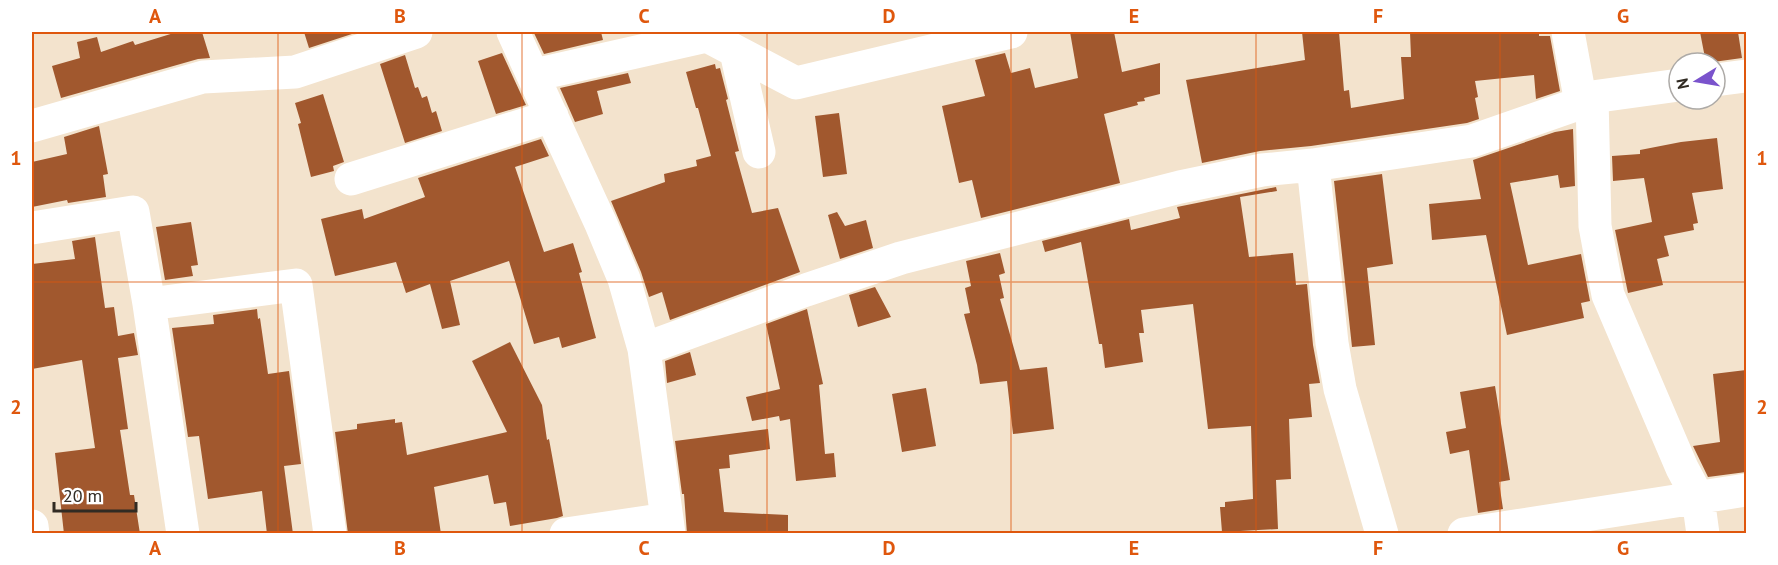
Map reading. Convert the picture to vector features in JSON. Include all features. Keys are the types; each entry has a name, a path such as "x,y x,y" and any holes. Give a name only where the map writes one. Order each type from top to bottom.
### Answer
{"street":[{"path":"32,126 203,77 295,72 416,32"},
{"path":"513,32 624,279 644,349 668,526 567,534"},
{"path":"534,75 707,36 796,83 919,42 1011,32"},
{"path":"1568,32 1587,100 1595,226 1608,295 1682,468 1698,498 1703,534"},
{"path":"736,52 759,152"},
{"path":"1727,78 1746,76"},
{"path":"644,349 901,258 1180,187 1262,170 1313,165 1472,141 1587,100 1667,87"},
{"path":"351,179 552,116"},
{"path":"1313,165 1332,343 1340,389 1382,534"},
{"path":"32,228 133,212 183,534"},
{"path":"149,304 296,285 330,534"},
{"path":"1464,534 1746,490"},
{"path":"32,526 33,534"}],"building":[{"path":"177,32 202,32 210,58 198,59 61,98 52,66 80,58 77,42 97,37 101,52 133,41 135,45"},
{"path":"304,32 358,32 309,48"},
{"path":"601,32 603,40 544,54 534,33"},
{"path":"1070,32 1114,32 1122,72 1160,63 1160,94 1144,98 1145,101 1137,102 1138,105 1104,114 1120,183 981,218 972,180 959,183 942,106 985,96 975,60 1005,53 1011,73 1030,68 1035,88 1078,78"},
{"path":"1302,32 1339,32 1344,91 1349,90 1351,108 1404,99 1401,57 1411,57 1410,32 1539,32 1539,36 1550,36 1560,91 1536,99 1534,75 1475,81 1479,119 1467,123 1311,146 1260,151 1202,163 1186,80 1305,60"},
{"path":"1700,32 1738,32 1742,58 1727,60 1727,51 1704,51"},
{"path":"502,53 526,105 496,114 478,61"},
{"path":"405,55 415,88 418,87 422,98 427,96 432,113 436,111 442,131 405,143 380,64"},
{"path":"715,64 716,69 720,68 728,99 726,100 739,151 735,152 752,213 778,208 800,272 670,320 662,292 649,297 611,201 665,182 664,174 697,166 696,160 711,156 686,72"},
{"path":"628,73 631,83 597,91 603,114 575,122 560,88"},
{"path":"323,94 344,162 333,166 334,171 311,177 295,103"},
{"path":"839,113 847,174 823,177 815,116"},
{"path":"99,126 108,174 103,175 106,197 68,203 67,200 32,207 32,162 67,154 64,137"},
{"path":"1573,129 1575,186 1560,188 1558,175 1510,183 1528,265 1581,254 1590,301 1581,303 1584,318 1507,335 1486,235 1432,240 1429,204 1481,199 1473,160 1555,132"},
{"path":"1717,138 1723,189 1692,193 1698,223 1693,224 1694,230 1664,236 1669,256 1657,259 1663,285 1628,293 1615,230 1652,222 1644,178 1613,181 1612,156 1640,154 1640,150"},
{"path":"541,139 549,156 515,167 544,252 573,243 582,272 579,273 596,338 562,348 559,337 534,344 509,261 450,281 460,325 442,329 430,284 406,293 396,262 335,276 321,219 362,209 364,219 425,197 418,178"},
{"path":"1382,174 1393,264 1367,268 1375,345 1352,347 1334,181"},
{"path":"1276,187 1277,191 1240,197 1249,257 1293,253 1296,285 1307,284 1313,345 1320,383 1309,384 1312,417 1289,419 1291,479 1276,480 1278,529 1222,532 1220,507 1225,507 1225,502 1253,499 1251,426 1208,429 1193,304 1141,310 1144,333 1139,333 1143,362 1105,368 1081,242 1045,252 1042,241 1129,219 1131,230 1180,218 1177,207"},
{"path":"837,212 845,226 866,220 873,248 840,259 828,215"},
{"path":"191,222 198,265 191,266 193,276 165,280 156,227"},
{"path":"95,237 105,308 114,307 118,336 134,333 138,355 118,358 128,429 120,430 130,495 134,495 140,534 64,534 55,453 95,448 82,360 32,369 32,264 75,259 72,241"},
{"path":"1000,253 1005,273 999,275 1004,298 1000,299 1020,370 1047,367 1054,429 1013,434 1007,381 980,384 964,314 970,313 965,288 971,286 966,261"},
{"path":"875,287 891,317 858,327 849,295"},
{"path":"257,309 268,374 289,371 301,464 284,466 293,534 267,534 262,491 208,499 199,436 188,437 172,328 214,324 213,315"},
{"path":"807,309 823,384 819,385 825,454 834,453 836,477 796,481 790,419 780,421 779,416 752,421 746,397 780,389 766,324"},
{"path":"510,342 542,405 563,516 510,526 506,502 494,504 488,475 434,487 441,534 348,534 335,432 357,429 357,424 395,419 395,423 402,422 407,455 507,432 472,361"},
{"path":"690,352 696,375 667,383 665,361"},
{"path":"1746,370 1746,472 1708,477 1693,446 1720,442 1713,374"},
{"path":"1495,386 1510,480 1499,482 1503,509 1478,513 1469,450 1450,454 1446,432 1466,428 1460,392"},
{"path":"926,388 936,446 902,452 892,394"},
{"path":"768,429 770,449 729,455 730,468 719,469 724,512 788,515 788,534 687,534 684,494 682,494 675,441"}]}
